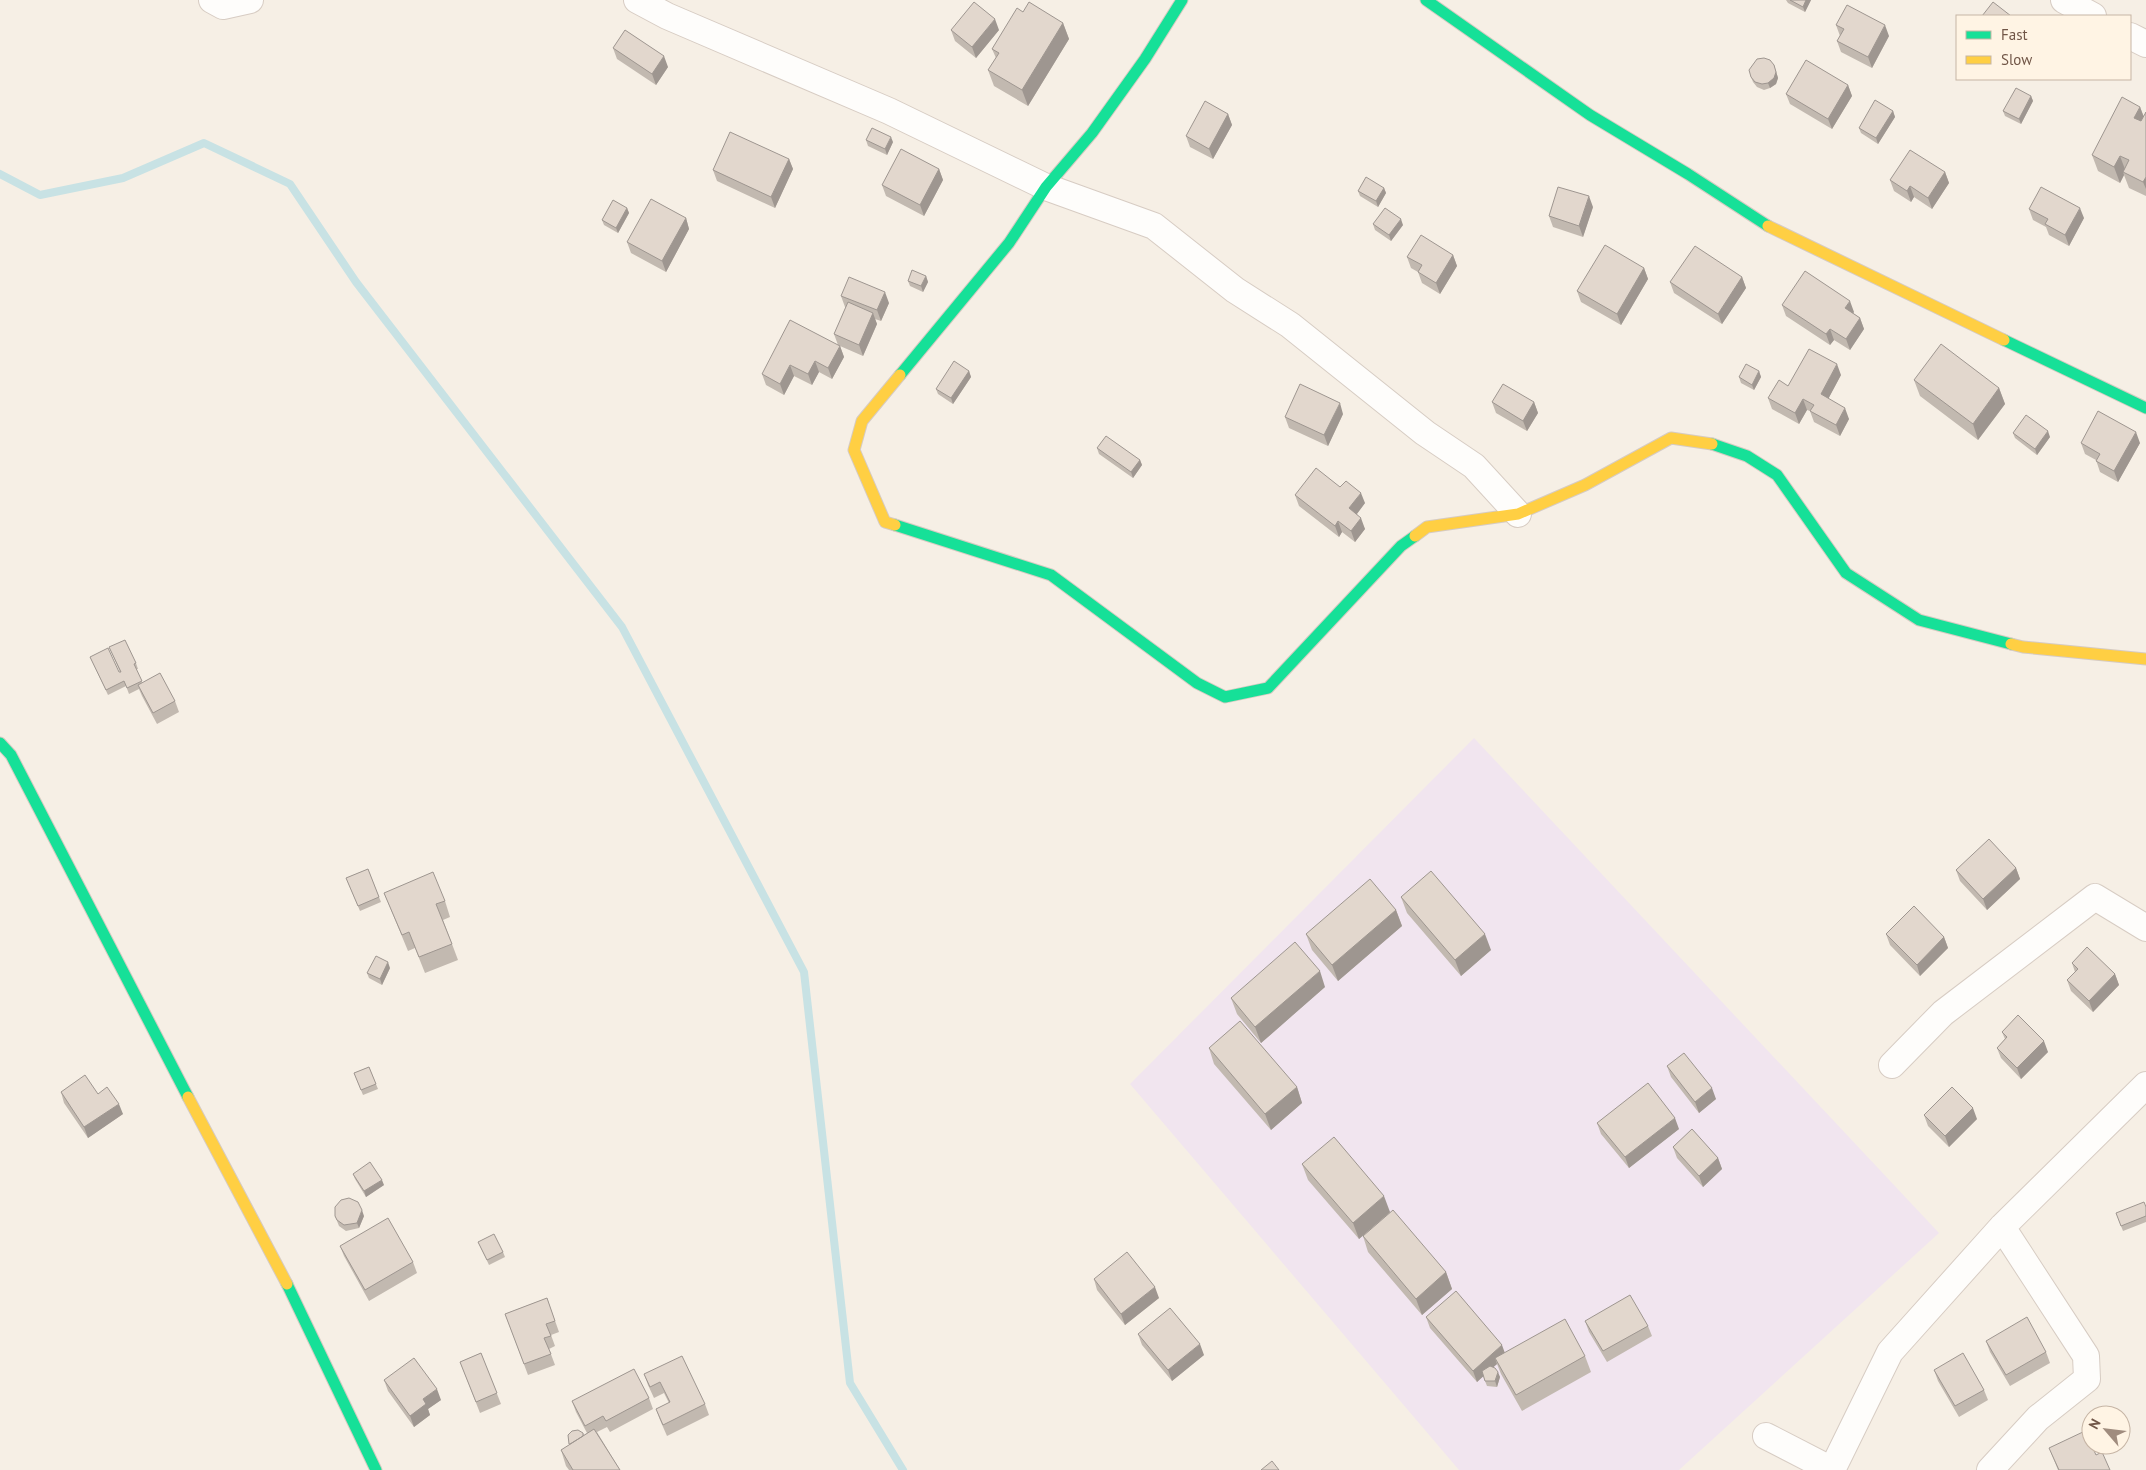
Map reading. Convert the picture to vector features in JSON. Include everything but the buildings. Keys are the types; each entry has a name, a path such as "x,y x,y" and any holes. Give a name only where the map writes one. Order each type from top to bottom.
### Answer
{"street":[{"path":"212,0 223,6 250,0"},
{"path":"637,0 667,16 889,111 1046,187 1154,226 1234,290 1290,325 1426,433 1474,466 1518,514"},
{"path":"1182,0 1145,59 1092,133 1046,187 1009,243 862,422 854,450 885,522 1051,575 1197,683 1225,697 1268,688 1401,546 1427,527 1518,514 1585,485 1671,438 1709,443 1747,456 1777,475 1846,573 1919,620 2023,648 2146,659"},
{"path":"1426,0 1590,115 1688,174 1772,229 2146,408"},
{"path":"2064,0 2091,15"},
{"path":"2131,36 2146,44"},
{"path":"0,743 10,755 132,992 302,1312 376,1470"},
{"path":"1892,1065 1943,1013 2095,897 2146,928"},
{"path":"1766,1436 1832,1470 1890,1352 2002,1227 2146,1085"},
{"path":"1990,1470 2038,1418 2087,1379 2086,1356 2002,1227"}],"shaded area":[{"path":"1474,738 1939,1233 1679,1470 1459,1470 1130,1084"}],"waterway":[{"path":"0,174 40,195 123,178 204,143 290,184 356,282 622,627 804,972 850,1383 903,1470"}],"traffic: fast":[{"path":"900,375 1009,243 1046,187 1092,133 1145,59 1182,0"},
{"path":"1426,0 1590,115 1688,174 1768,226"},
{"path":"2004,340 2146,408"},
{"path":"1712,444 1747,456 1777,475 1846,573 1919,620 2011,644"},
{"path":"895,525 1051,575 1197,683 1225,697 1268,688 1401,546 1415,536"},
{"path":"0,743 11,755 188,1097"},
{"path":"287,1284 376,1470"}],"traffic: slow":[{"path":"1768,226 2004,340"},
{"path":"895,525 885,522 854,450 862,421 900,375"},
{"path":"1415,536 1427,527 1518,514 1585,485 1671,438 1712,444"},
{"path":"2011,644 2023,647 2146,659"},
{"path":"188,1097 287,1284"}]}
